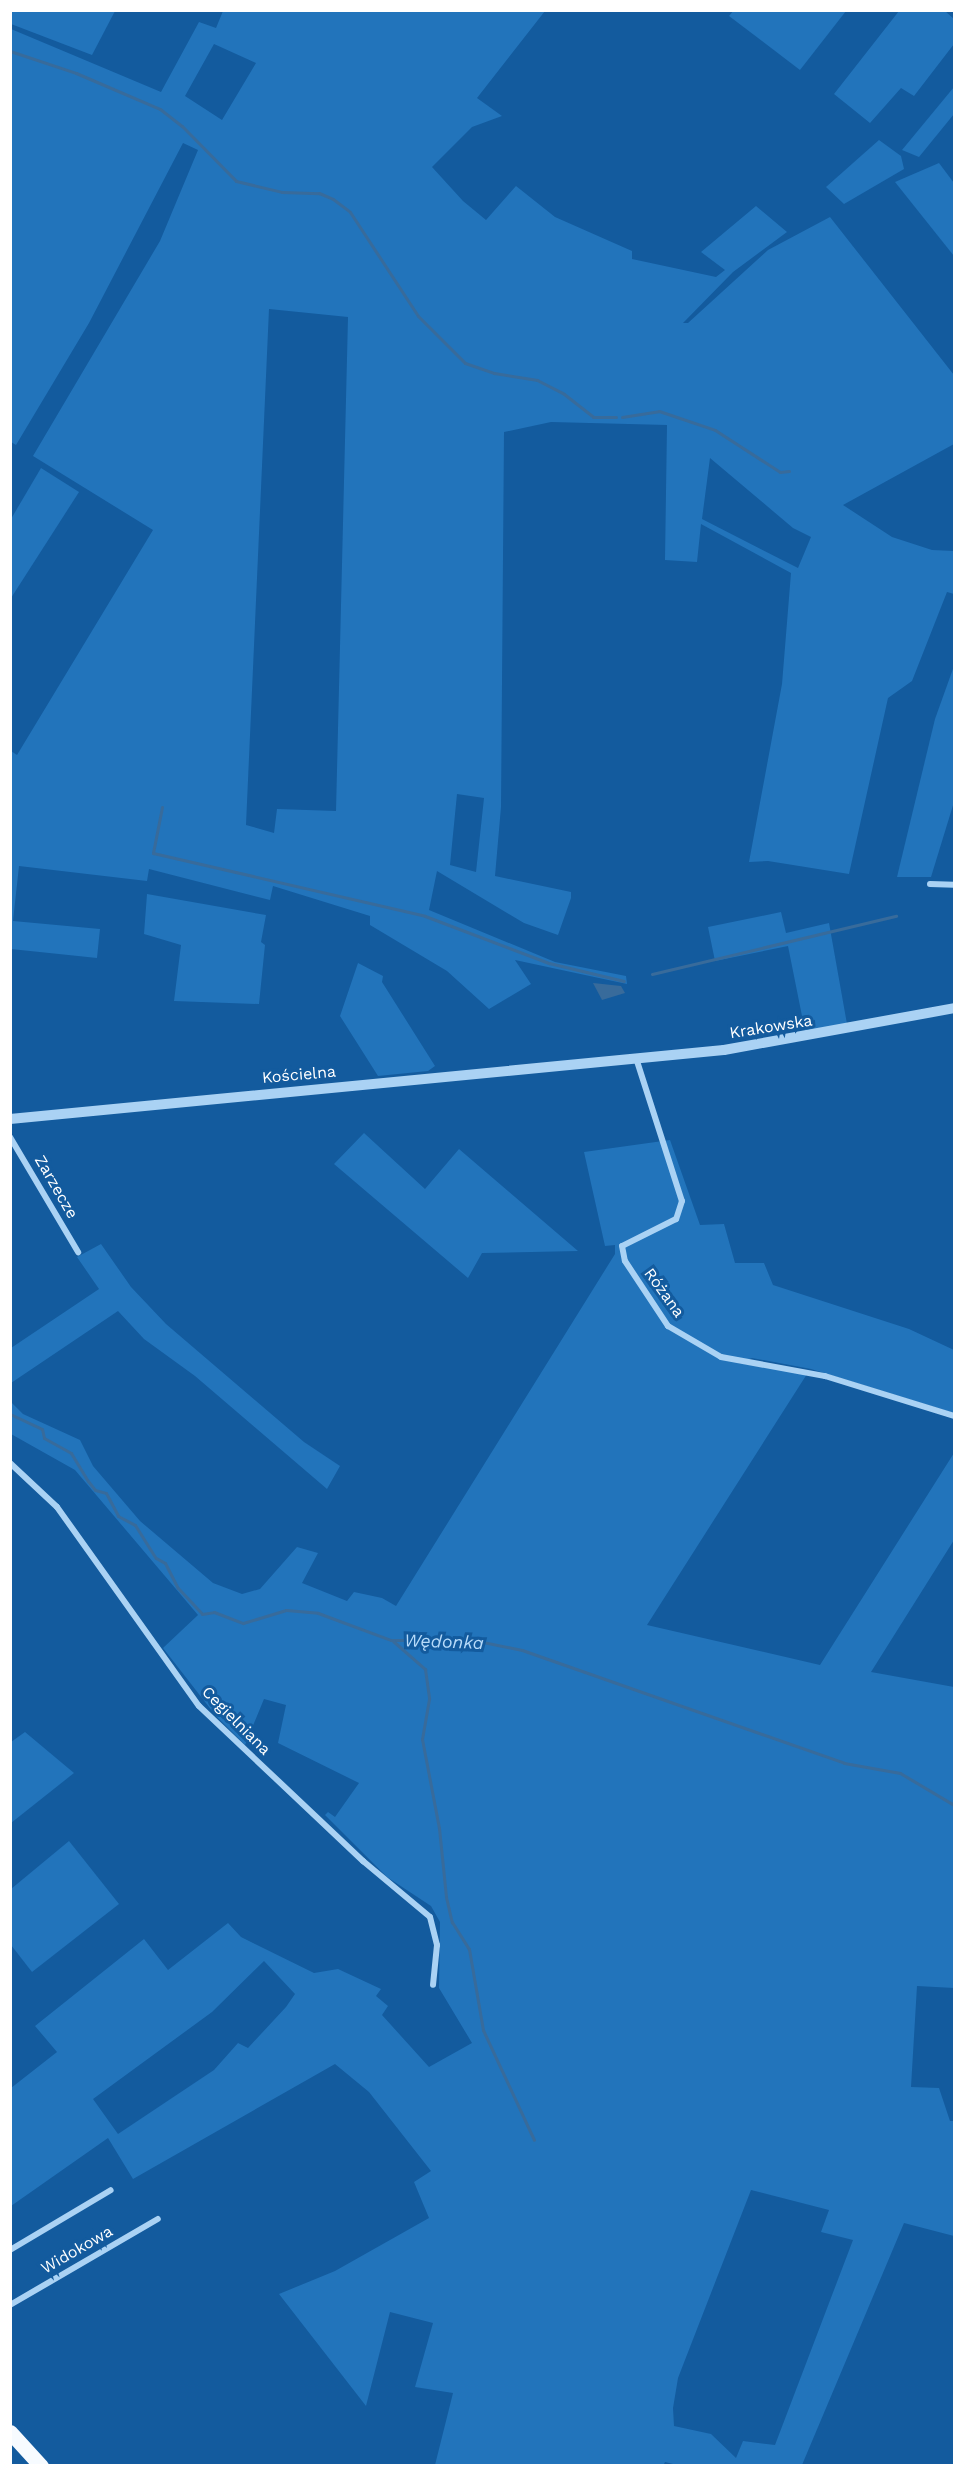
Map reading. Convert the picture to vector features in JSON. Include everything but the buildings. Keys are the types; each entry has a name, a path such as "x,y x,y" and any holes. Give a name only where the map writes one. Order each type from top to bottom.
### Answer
{"main road":[{"path":"10,2432 41,2466"}],"street":[{"path":"930,884 954,885"},
{"name":"Krakowska","path":"590,1063 766,1044 954,1008"},
{"name":"Różana","path":"636,1058 682,1201 676,1219 622,1246 625,1261 668,1326 722,1357 825,1376 954,1416"},
{"name":"Kościelna","path":"10,1119 590,1063"},
{"name":"Zarzecze","path":"10,1137 78,1252"},
{"name":"Cegielniana","path":"10,1463 57,1507 199,1706 370,1868 430,1917 437,1945 434,1985"},
{"path":"10,2250 111,2190"},
{"name":"Widokowa","path":"10,2305 158,2219"}],"shaded area":[{"path":"734,10 846,11 800,70 729,16"},
{"path":"10,11 115,11 92,55 11,24"},
{"path":"223,11 545,11 477,98 502,116 472,127 432,167 463,201 486,220 516,186 555,217 632,251 632,259 716,277 725,270 701,252 756,206 787,232 733,272 683,323 688,323 768,250 830,217 954,375 954,444 843,505 892,537 932,550 954,551 954,594 947,592 912,681 888,698 849,874 768,861 749,862 782,684 791,573 701,524 697,562 665,560 667,425 551,422 504,432 501,807 495,876 571,892 571,898 558,935 524,923 437,871 429,910 555,962 626,976 627,984 515,960 531,984 489,1009 447,971 370,925 370,916 273,886 270,900 149,869 147,881 19,866 13,921 100,929 97,958 11,949 11,751 17,755 153,530 33,456 160,241 198,150 183,143 89,323 16,445 11,442 11,29 161,92 199,22 216,28","holes":["214,44 256,63 222,120 185,96","269,309 348,317 336,811 277,809 274,833 246,825","710,458 793,528 811,537 798,568 702,519","457,794 484,798 476,872 450,865"]},
{"path":"899,11 945,11 954,19 954,44 914,96 901,88 870,123 834,94"},
{"path":"954,87 954,114 919,157 902,150"},
{"path":"879,140 901,156 904,169 844,204 826,187"},
{"path":"939,163 954,183 954,256 895,182"},
{"path":"41,468 79,492 11,598 11,519"},
{"path":"954,666 954,802 931,877 897,877 935,719"},
{"path":"147,894 266,915 261,942 265,945 259,1004 174,1001 181,945 144,934"},
{"path":"781,912 786,933 829,923 847,1024 805,1031 788,946 715,961 708,927"},
{"path":"358,963 383,976 382,982 435,1066 428,1071 378,1076 340,1016"},
{"path":"593,983 621,986 625,993 602,1000"},
{"path":"364,1133 425,1189 459,1149 578,1251 482,1253 468,1278 334,1164"},
{"path":"670,1140 700,1225 724,1224 735,1263 764,1263 773,1285 909,1329 954,1350 954,1413 811,1369 752,1358 738,1363 807,1374 647,1625 820,1665 954,1453 954,1540 871,1672 954,1687 954,1988 917,1986 911,2087 939,2088 950,2121 954,2121 954,2236 904,2223 802,2465 681,2466 665,2462 663,2466 435,2465 453,2393 415,2387 433,2323 390,2312 366,2406 279,2294 335,2271 429,2218 414,2182 431,2171 369,2092 335,2064 133,2179 108,2138 11,2206 11,2088 57,2052 35,2026 144,1939 168,1970 228,1923 241,1937 314,1973 338,1969 381,1989 376,1996 388,2006 382,2015 429,2067 472,2043 439,1988 440,1922 431,1906 387,1877 325,1815 328,1812 335,1817 359,1783 278,1743 286,1705 264,1699 245,1745 216,1716 163,1648 198,1615 75,1470 11,1434 11,1402 23,1414 80,1440 93,1466 140,1521 213,1583 242,1594 260,1589 297,1547 318,1553 302,1583 347,1601 354,1592 382,1598 396,1606 615,1254 615,1245 605,1246 584,1152","holes":["264,1961 295,1994 286,2007 248,2048 238,2043 214,2070 118,2134 93,2099 212,2012","751,2190 829,2210 821,2232 853,2240 775,2445 743,2441 736,2458 711,2434 674,2426 673,2408 678,2378"]},
{"path":"101,1244 131,1287 166,1324 304,1442 340,1466 327,1489 195,1376 144,1339 118,1311 11,1383 11,1348 99,1289 77,1257"},
{"path":"25,1732 74,1773 11,1823 11,1742"},
{"path":"69,1841 119,1904 32,1972 11,1945 11,1889"}],"waterway":[{"path":"10,51 76,73 160,109 182,126 236,181 282,192 319,193 333,199 350,212 418,316 465,363 494,373 537,380 564,394 593,417 616,417"},
{"path":"622,417 659,411 715,430 780,472 789,471"},
{"path":"162,807 153,853 425,916 549,963 624,981"},
{"path":"652,974 896,916"},
{"name":"Wędonka","path":"10,1414 42,1429 44,1438 71,1453 95,1490 106,1493 118,1516 135,1525 156,1558 165,1563 178,1588 202,1614 214,1612 243,1623 286,1610 318,1613 391,1640 473,1640 522,1650 844,1763 900,1773 954,1805"},
{"path":"393,1641 425,1669 429,1699 422,1739 439,1828 446,1897 452,1922 469,1949 483,2030 534,2140"}]}
